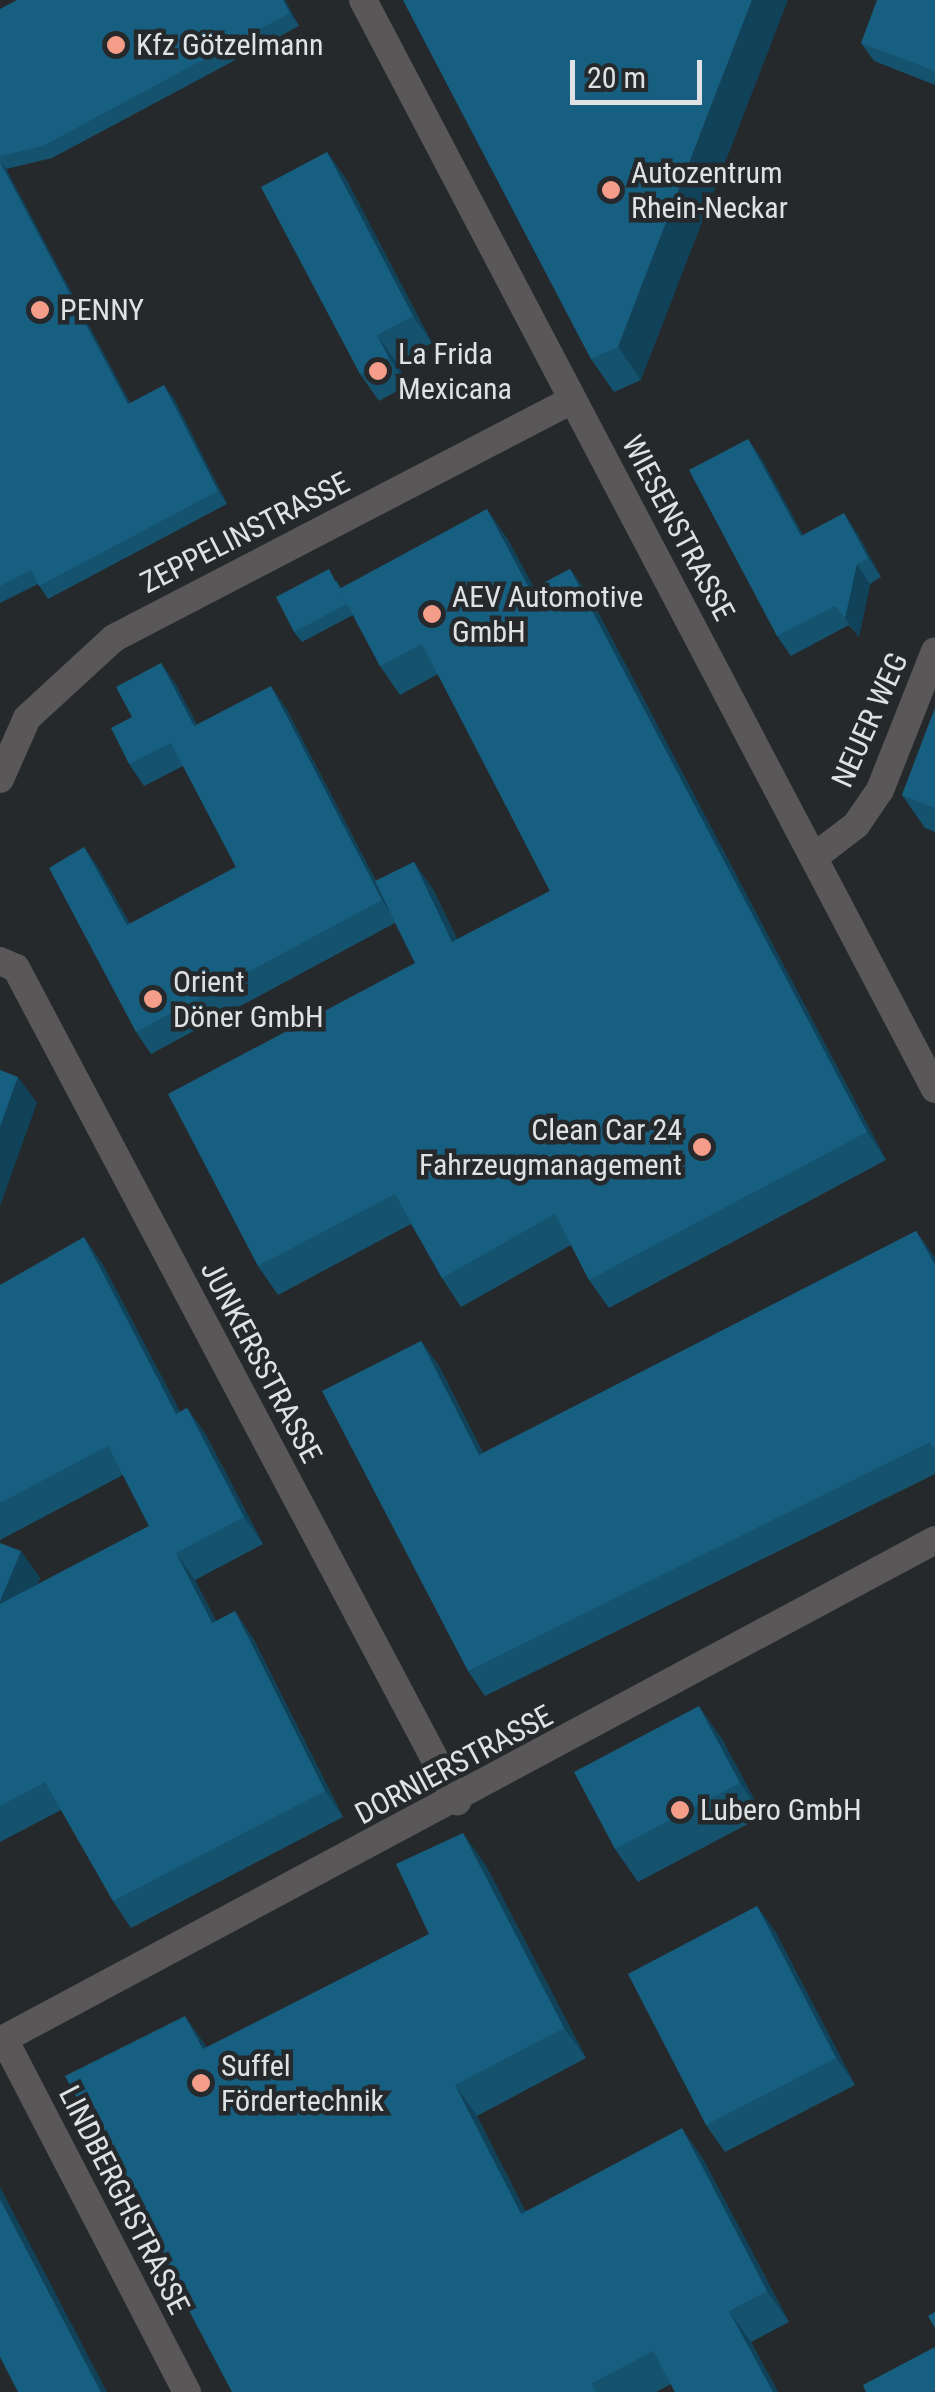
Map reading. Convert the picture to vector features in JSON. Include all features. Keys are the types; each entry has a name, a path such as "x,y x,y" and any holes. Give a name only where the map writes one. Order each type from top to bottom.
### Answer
{"street":[{"name":"WIESENSTRASSE","path":"363,0 572,400 818,854 935,1088"},
{"name":"ZEPPELINSTRASSE","path":"0,779 27,718 114,638 572,400"},
{"name":"NEUER WEG","path":"818,854 856,825 880,790 935,651"},
{"name":"JUNKERSSTRASSE","path":"0,961 16,968 456,1801"},
{"name":"DORNIERSTRASSE","path":"2,2040 456,1801 935,1540"},
{"name":"LINDBERGHSTRASSE","path":"2,2040 187,2392"}],"building":[{"path":"17,0 283,0 290,13 43,146 0,156 0,9"},
{"name":"Autozentrum Rhein-Neckar","path":"403,0 752,0 618,347 591,359"},
{"path":"877,0 935,0 935,71 861,43"},
{"path":"327,152 413,316 377,335 389,358 360,374 261,187"},
{"name":"PENNY","path":"0,162 128,404 164,385 218,491 39,586 31,570 0,586"},
{"path":"748,439 801,536 844,513 868,558 857,564 845,618 835,606 777,636 689,470"},
{"path":"487,509 530,590 570,569 867,1132 589,1280 555,1214 442,1278 395,1194 258,1266 168,1094 415,963 375,881 414,862 452,942 550,891 422,644 380,666 339,589"},
{"path":"329,569 347,604 294,632 276,597"},
{"path":"161,663 194,726 271,686 382,900 136,1032 49,868 84,847 127,925 236,867 171,743 129,764 111,728 132,717 116,687"},
{"path":"935,708 935,808 902,795"},
{"path":"0,1070 18,1077 0,1127"},
{"path":"916,1231 935,1265 935,1451 930,1442 468,1671 322,1391 421,1341 479,1455"},
{"path":"84,1237 176,1414 187,1408 244,1517 176,1553 212,1623 235,1611 325,1791 113,1901 45,1782 0,1806 0,1604 149,1526 108,1446 0,1503 0,1285"},
{"path":"0,1543 21,1551 0,1601"},
{"path":"699,1706 740,1783 615,1849 574,1772"},
{"path":"463,1833 564,2028 455,2085 521,2214 682,2128 767,2291 729,2311 773,2392 675,2392 653,2351 591,2384 596,2392 232,2392 65,2076 185,2016 203,2049 429,1934 396,1864"},
{"path":"757,1906 836,2058 706,2125 628,1974"},
{"path":"0,2199 101,2392 18,2392 0,2357"},
{"path":"935,2347 935,2391 866,2392 863,2385"}],"place":[{"name":"Kfz Götzelmann","path":"116,45"},
{"name":"Autozentrum Rhein-Neckar","path":"611,190"},
{"name":"PENNY","path":"40,310"},
{"name":"La Frida Mexicana","path":"378,371"},
{"name":"AEV Automotive GmbH","path":"432,614"},
{"name":"Orient Döner GmbH","path":"153,999"},
{"name":"Clean Car 24 Fahrzeugmanagement","path":"702,1147"},
{"name":"Lubero GmbH","path":"680,1810"},
{"name":"Suffel Fördertechnik","path":"201,2083"}]}
